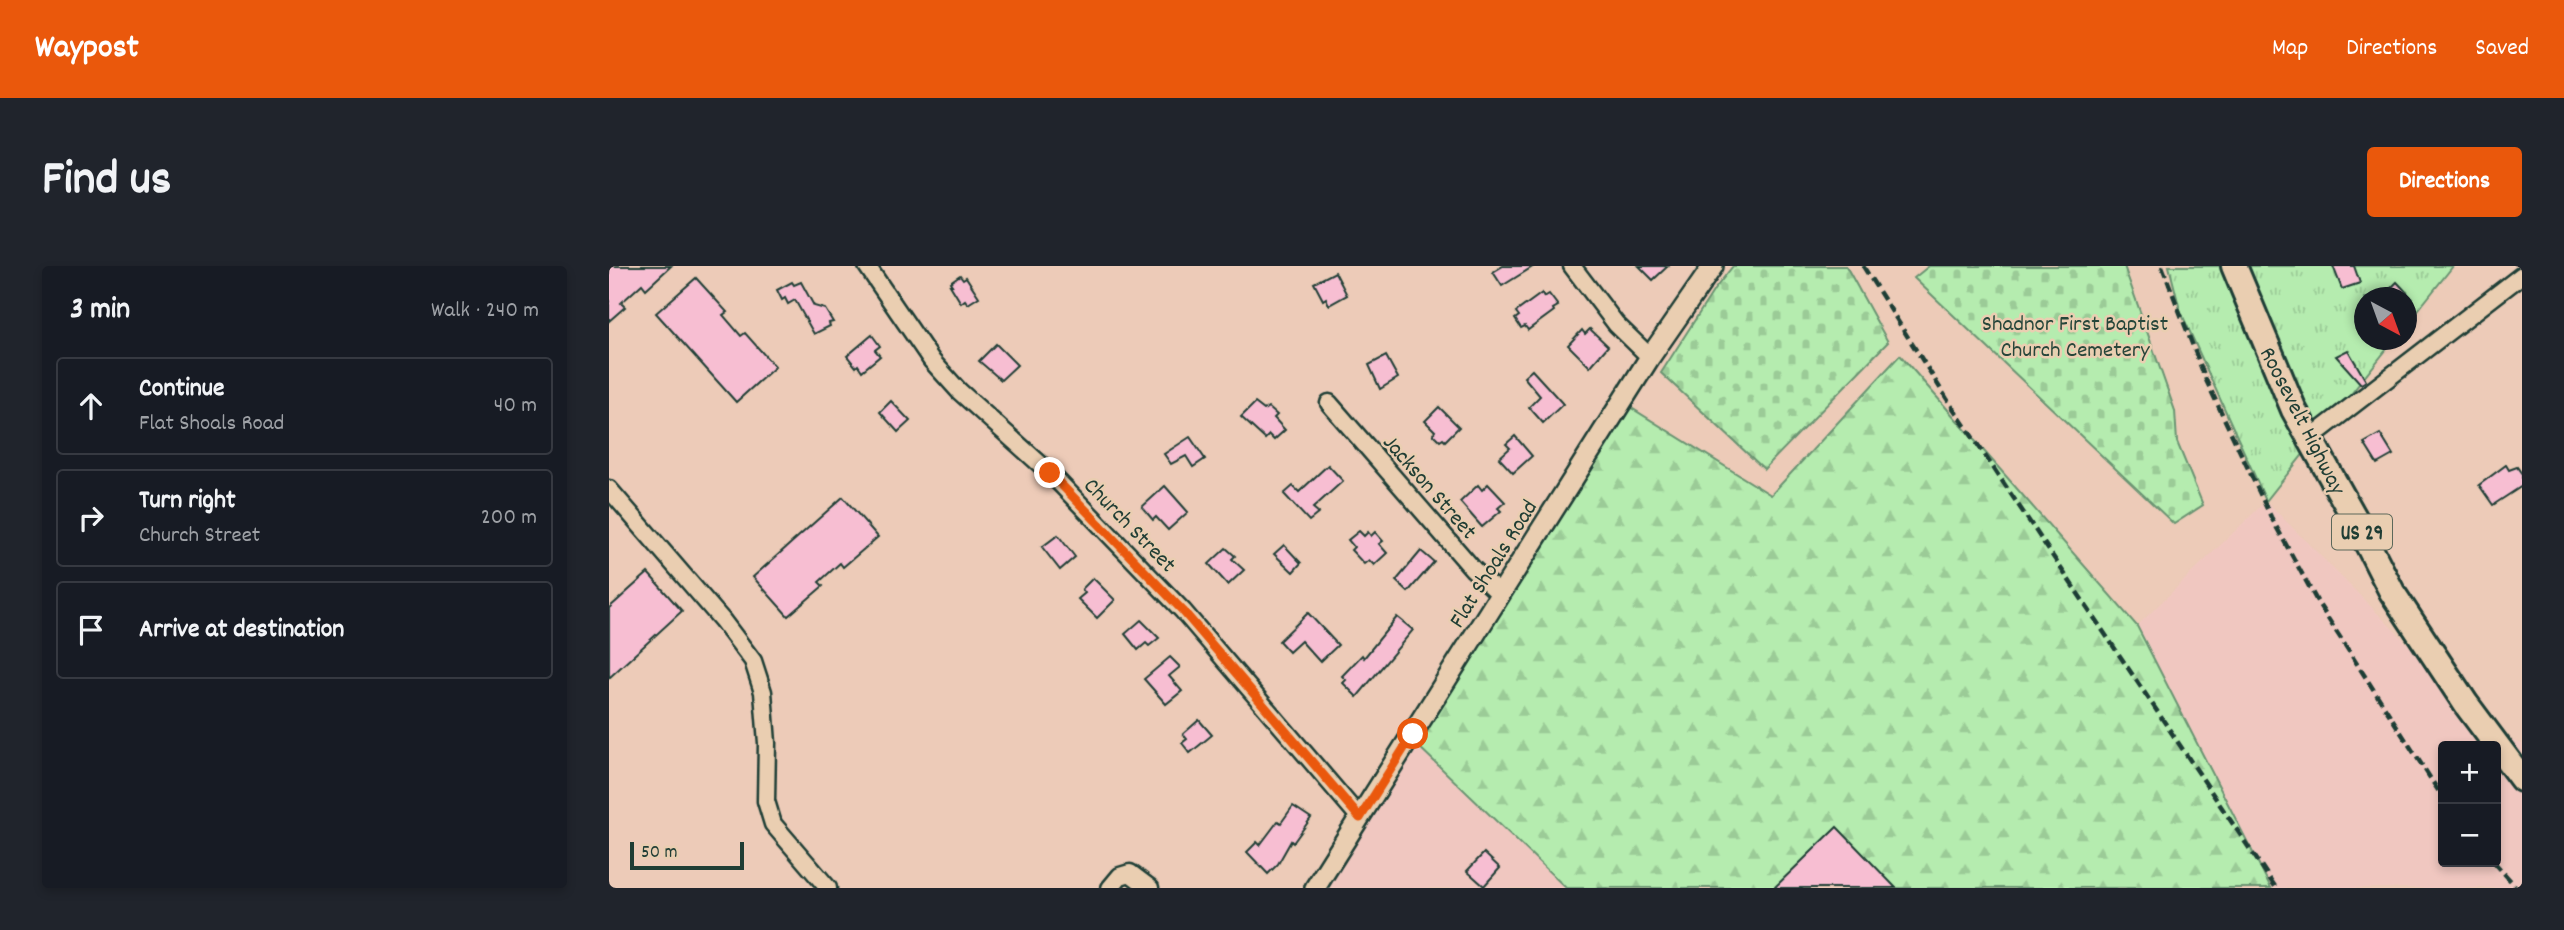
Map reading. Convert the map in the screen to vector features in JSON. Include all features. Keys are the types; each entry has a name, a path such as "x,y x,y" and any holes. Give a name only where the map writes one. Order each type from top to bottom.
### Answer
{"main road":[{"name":"Roosevelt Highway","path":"2234,266 2266,346 2309,439 2355,519 2392,592 2466,704 2522,779"}],"street":[{"name":"Church Street","path":"867,266 932,361 959,391 1050,473 1174,601 1360,818"},
{"path":"1572,266 1616,324 1650,357"},
{"name":"Flat Shoals Road","path":"1315,888 1650,357 1713,266"},
{"path":"2309,439 2522,275"},
{"name":"Jackson Street","path":"1329,403 1473,569 1501,595"},
{"path":"609,489 722,620 753,661 763,691 767,743 766,801 773,824 828,888"},
{"path":"1109,888 1120,876 1130,873 1150,888"}],"shaded area":[{"path":"2266,501 2498,735 2522,744 2522,888 2271,888 2137,626"},
{"path":"1414,742 1566,888 1318,888"}],"green space":[{"path":"1733,266 1846,266 1888,342 1764,469 1661,373 1714,290"},
{"name":"Shadnor First Baptist Church Cemetery","path":"1929,266 2124,266 2175,411 2177,442 2203,505 2174,524 1914,278"},
{"path":"2169,266 2453,266 2417,311 2417,287 2354,287 2354,350 2386,350 2266,501 2180,310"},
{"path":"1900,355 2137,626 2271,888 1566,888 1414,742 1620,401 1771,495"}],"building":[{"path":"609,266 671,266 646,289 642,284 621,303 625,307 609,321"},
{"path":"1503,266 1534,266 1502,286 1493,272"},
{"path":"1639,266 1668,266 1653,280"},
{"path":"2333,266 2354,266 2360,283 2342,289"},
{"path":"1335,272 1347,295 1329,305 1326,298 1323,300 1314,283"},
{"path":"960,275 963,279 966,277 979,297 968,304 965,300 961,303 950,285 950,282"},
{"path":"696,278 727,312 723,315 741,336 745,333 775,367 736,402 656,313"},
{"path":"792,282 794,285 801,282 814,306 825,309 833,322 829,323 830,326 814,334 795,300 788,304 785,298 782,300 777,290"},
{"path":"1542,293 1544,297 1549,294 1558,306 1528,330 1525,326 1521,328 1515,319 1519,316 1516,312"},
{"path":"1590,329 1608,346 1590,367 1568,345 1582,330 1585,334"},
{"path":"872,335 880,346 875,350 880,356 862,371 847,356"},
{"path":"996,344 1017,365 1001,380 979,361"},
{"path":"2348,350 2366,381 2361,384 2336,356"},
{"path":"1386,356 1398,378 1380,389 1369,365"},
{"path":"1532,370 1563,404 1543,423 1529,407 1540,396 1524,377"},
{"path":"891,401 910,421 898,432 880,412"},
{"path":"1255,403 1264,410 1268,407 1277,415 1274,418 1285,430 1274,440 1269,435 1265,439 1241,417"},
{"path":"1439,407 1459,427 1445,441 1440,441 1433,434 1435,431 1425,421"},
{"path":"2380,434 2393,455 2377,464 2364,443"},
{"path":"1515,436 1532,456 1513,473 1499,458 1510,448 1506,444"},
{"path":"1190,437 1205,459 1193,467 1186,456 1171,464 1164,454"},
{"path":"1328,465 1343,481 1313,508 1319,513 1309,521 1284,494 1293,486 1299,492"},
{"path":"2506,465 2509,470 2517,467 2522,474 2522,486 2493,505 2479,485"},
{"path":"1488,484 1505,502 1498,508 1501,511 1482,527 1460,502 1478,485 1482,490"},
{"path":"1165,486 1188,512 1168,530 1156,517 1153,520 1142,507"},
{"path":"843,497 878,537 843,567 840,563 819,582 823,586 788,616 753,577"},
{"path":"1359,531 1364,536 1368,532 1371,536 1375,532 1383,541 1379,544 1387,553 1374,565 1369,560 1364,564 1351,550 1354,547 1348,540"},
{"path":"1058,535 1075,557 1060,570 1042,547"},
{"path":"1284,545 1301,563 1293,572 1274,554"},
{"path":"1226,548 1235,556 1232,559 1244,570 1228,585 1209,564"},
{"path":"1421,551 1434,562 1408,592 1396,581"},
{"path":"648,573 682,611 609,678 609,608"},
{"path":"1093,578 1115,600 1097,618 1078,599 1085,593 1082,589"},
{"path":"1308,613 1338,645 1320,662 1301,641 1289,652 1279,641"},
{"path":"1397,617 1413,630 1357,697 1343,683 1346,680 1342,676 1362,655 1364,658"},
{"path":"1141,620 1159,638 1149,646 1146,643 1138,650 1125,634"},
{"path":"1170,657 1180,667 1169,676 1182,691 1166,704 1144,679"},
{"path":"1199,720 1212,735 1190,753 1182,743 1187,739 1183,734"},
{"path":"1293,806 1311,818 1268,874 1247,852 1257,842 1260,845"},
{"path":"1837,827 1896,888 1774,888"},
{"path":"1484,853 1500,868 1484,886 1467,871"}],"railway":[{"path":"1863,266 1947,399 2276,888"},
{"path":"2162,266 2206,380 2271,517 2318,603 2438,790"},
{"path":"2498,867 2517,888"}],"route":[{"path":"1050,473 1183,611 1360,818 1413,734"}]}
